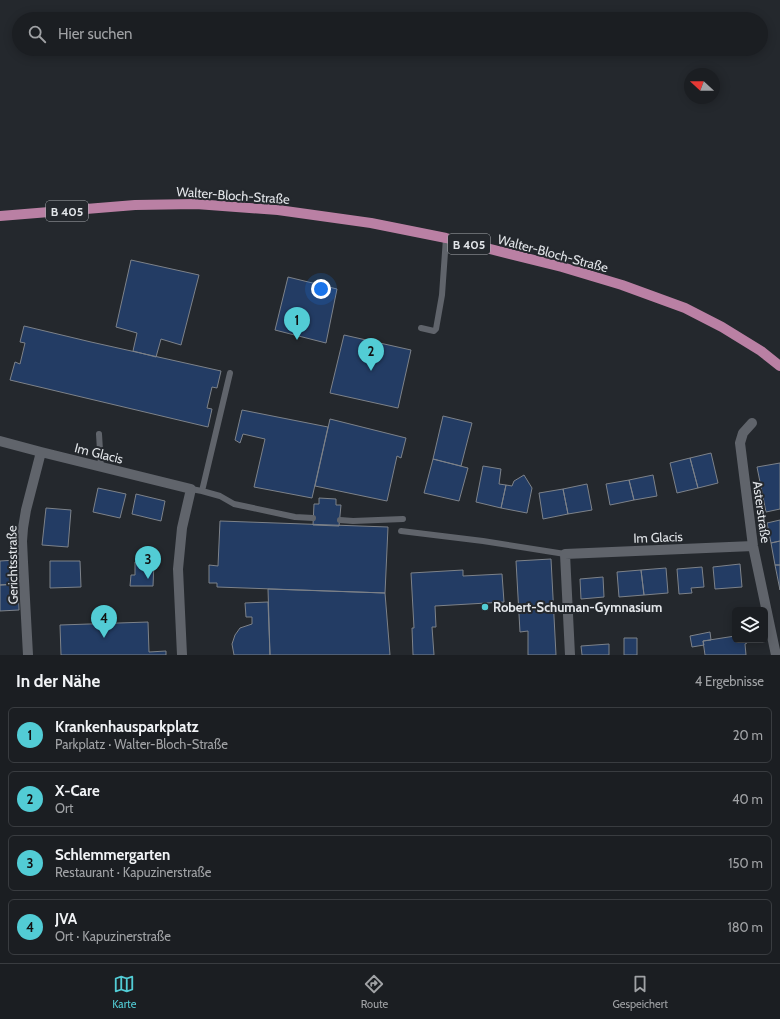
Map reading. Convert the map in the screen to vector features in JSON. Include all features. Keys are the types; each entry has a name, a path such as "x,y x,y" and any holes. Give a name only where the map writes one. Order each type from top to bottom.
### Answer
{"main road":[{"name":"Walter-Bloch-Straße","path":"0,216 135,205 196,204 278,210 371,223 446,238 562,267 622,285 685,308 722,327 761,351 780,366"}],"street":[{"name":"Asterstraße","path":"752,423 743,433 740,443 753,546 776,655"},
{"name":"Im Glacis","path":"0,441 191,489"},
{"name":"Gerichtsstraße","path":"28,655 22,541 26,510 41,452"},
{"path":"182,655 178,569 182,528 191,489"},
{"name":"Im Glacis","path":"565,554 753,546"},
{"path":"565,554 570,655"}],"lane":[{"path":"421,328 434,331 436,329 442,295 446,238"},
{"path":"202,491 230,373"},
{"path":"99,434 101,467"},
{"path":"191,489 220,496 234,504 295,517 313,518"},
{"path":"340,520 353,521 403,519"},
{"path":"401,531 483,541 565,554"}],"building":[{"path":"131,260 199,275 181,345 161,339 156,357 133,351 137,333 116,327"},
{"path":"288,277 337,289 326,343 275,330"},
{"path":"24,326 221,371 217,388 212,387 207,408 212,409 208,427 10,380 15,362 20,364 25,343 20,342"},
{"path":"344,335 411,350 398,408 330,393"},
{"path":"242,410 328,427 312,498 254,487 265,439 243,434 240,443 235,440"},
{"path":"443,416 472,423 461,466 433,459"},
{"path":"330,419 406,438 401,458 397,456 387,501 315,486"},
{"path":"711,453 718,483 698,488 690,458"},
{"path":"690,458 698,488 677,493 670,463"},
{"path":"433,459 468,468 459,501 424,493"},
{"path":"780,463 780,509 766,512 757,467"},
{"path":"483,466 501,469 499,484 506,485 501,508 476,502"},
{"path":"524,475 532,488 527,513 501,508 506,485 512,486 514,481"},
{"path":"653,475 657,496 634,500 629,480"},
{"path":"629,480 634,500 610,505 606,484"},
{"path":"587,484 592,510 568,514 563,489"},
{"path":"98,488 126,494 120,518 93,512"},
{"path":"563,489 568,514 543,519 539,493"},
{"path":"136,494 165,501 161,521 132,514"},
{"path":"319,498 336,499 336,505 341,505 339,526 313,525 314,504 319,504"},
{"path":"46,508 71,510 68,547 42,545"},
{"path":"780,520 780,541 771,543 767,523"},
{"path":"220,521 388,527 385,593 217,587 217,583 209,583 209,565 218,566"},
{"path":"780,541 780,565 775,565 771,543"},
{"path":"551,559 556,655 528,655 528,631 520,632 516,561"},
{"path":"16,560 18,584 0,585 0,561"},
{"path":"50,561 80,561 81,587 50,588"},
{"path":"135,562 154,562 153,586 130,586 131,575 135,575"},
{"path":"740,564 742,587 715,589 713,567"},
{"path":"775,565 780,565 780,590"},
{"path":"702,567 704,587 691,588 692,593 679,594 677,569"},
{"path":"666,568 668,593 644,595 641,570"},
{"path":"463,570 463,576 502,574 504,602 435,606 436,627 432,627 434,655 413,655 412,628 414,628 411,573"},
{"path":"641,570 644,595 619,597 617,572"},
{"path":"603,577 604,597 581,599 580,579"},
{"path":"18,584 19,610 0,611 0,585"},
{"path":"268,589 385,593 390,655 270,655"},
{"path":"268,602 270,655 234,655 232,644 235,635 240,628 252,624 252,617 246,617 245,603"},
{"path":"148,622 149,652 166,651 166,655 61,655 60,625"},
{"path":"710,632 711,640 703,641 704,645 692,647 690,636"},
{"path":"732,636 732,643 747,643 745,644 746,655 705,655 703,641"},
{"path":"624,638 637,638 637,655 624,655"},
{"path":"609,644 609,655 582,655 581,646"}],"place":[{"name":"Krankenhausparkplatz","path":"297,340"},
{"name":"X-Care","path":"371,371"},
{"name":"Schlemmergarten","path":"148,579"},
{"name":"Robert-Schuman-Gymnasium","path":"485,607"},
{"name":"JVA","path":"104,638"}]}
